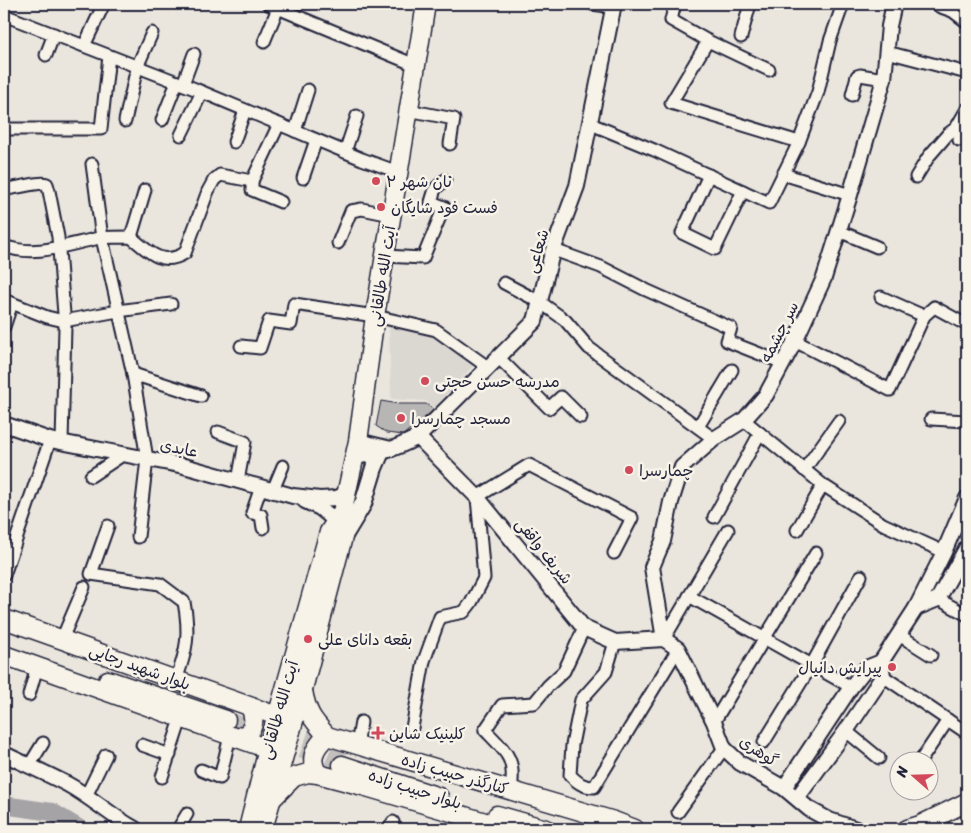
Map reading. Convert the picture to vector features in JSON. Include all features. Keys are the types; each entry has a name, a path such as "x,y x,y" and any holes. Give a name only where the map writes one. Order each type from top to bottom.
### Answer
{"main road":[{"path":"940,4 967,18"},
{"name":"آیت الله طالقانی","path":"248,829 277,716 316,608 342,515 356,449 424,7"},
{"path":"342,515 363,504 374,468 387,452"},
{"name":"آیت الله طالقانی","path":"263,829 303,689 316,608"},
{"name":"بلوار شهید رجایی","path":"4,619 277,716"},
{"name":"بلوار شهید رجایی","path":"4,627 231,726 268,749"},
{"name":"بلوار شهید رجایی","path":"4,644 231,726"},
{"name":"بلوار شهید رجایی","path":"4,655 181,719 231,726"},
{"path":"303,689 307,709 314,722 327,736 314,752 312,761 318,774"},
{"path":"231,726 246,735 252,726 254,714 250,707"},
{"name":"کنارگذر حبیب زاده","path":"327,736 348,754 511,790 635,829"},
{"name":"بلوار حبیب زاده","path":"348,754 478,810 546,829"},
{"name":"بلوار حبیب زاده","path":"348,754 614,829"},
{"path":"270,801 294,777 308,773 318,774 509,829"},
{"path":"907,829 920,825 967,802"},
{"path":"956,829 967,824"}],"street":[{"path":"84,46 102,8 101,4"},
{"path":"592,4 614,5"},
{"path":"675,4 671,20 708,41 769,70"},
{"path":"741,37 750,4"},
{"path":"591,124 769,202 799,142 818,92 830,41 843,4"},
{"name":"سر چشمه","path":"664,639 652,567 663,541 671,502 682,467 714,438 744,420 766,395 796,341 824,278 884,79 889,26 894,4"},
{"name":"شعاعی","path":"387,452 418,437 535,321 554,250 577,186 614,5"},
{"path":"264,42 273,6 415,65"},
{"path":"4,15 180,83 345,152 398,172"},
{"path":"46,55 54,34"},
{"path":"125,121 137,67 152,34"},
{"path":"708,41 671,103 799,142"},
{"path":"887,52 967,73"},
{"path":"162,120 194,54"},
{"path":"4,129 101,130 109,56"},
{"path":"852,95 860,75 884,79"},
{"path":"295,131 308,90"},
{"path":"180,134 202,92"},
{"path":"916,177 929,156 948,134 956,128 967,109"},
{"path":"234,142 245,110"},
{"path":"408,110 454,119 450,144"},
{"path":"345,152 357,116"},
{"path":"959,140 967,120"},
{"path":"279,124 252,181 252,190 280,202"},
{"path":"304,178 316,140"},
{"path":"92,164 102,238 133,374 147,459 138,537"},
{"path":"783,174 850,194"},
{"path":"4,246 27,251 42,251 102,238 131,237 150,253 169,260 185,253 208,191 214,180 220,175 252,181"},
{"path":"709,175 682,233 715,249 743,191"},
{"path":"385,256 423,258 444,207 432,202 435,188 445,180"},
{"path":"4,189 48,184 59,247 64,321 56,441 4,575"},
{"path":"131,237 145,190"},
{"path":"338,243 350,211 362,208 391,215"},
{"path":"839,231 877,246"},
{"path":"554,250 601,267 646,290 731,328 727,341 783,363"},
{"path":"504,283 540,302 566,320 589,348 714,438"},
{"path":"881,297 924,316"},
{"path":"4,327 8,301 47,317 64,321 171,304"},
{"path":"241,346 260,348 269,321 291,324 294,304 375,316 436,330 488,368"},
{"path":"796,341 890,390 924,316 934,307 967,326"},
{"path":"499,358 549,408 561,397 581,417"},
{"path":"698,427 732,370"},
{"path":"133,374 201,396"},
{"path":"931,419 967,421"},
{"path":"744,420 823,485 883,524 944,552"},
{"path":"804,470 839,421"},
{"name":"عابدی","path":"4,424 56,441 184,466 293,496 320,499 336,498 342,515"},
{"path":"218,432 245,442 238,481"},
{"path":"714,517 760,433"},
{"name":"شریف واقفی","path":"418,437 477,497 584,628 615,642 664,639"},
{"path":"356,449 387,452"},
{"path":"91,476 124,454"},
{"path":"412,728 424,661 440,617 464,612 484,578 477,497 530,465 632,518 614,553"},
{"path":"263,528 261,515 252,513 283,466"},
{"path":"797,530 823,485"},
{"path":"293,496 342,515"},
{"path":"797,798 846,731 882,669 944,552 967,498"},
{"path":"108,526 91,574 160,584 184,602 188,637 184,657 176,680"},
{"path":"664,639 728,530"},
{"path":"916,608 938,599 967,546"},
{"path":"714,722 816,552"},
{"path":"764,742 811,666 861,576"},
{"path":"62,639 84,588"},
{"path":"689,596 851,687"},
{"path":"938,599 967,615"},
{"path":"511,790 514,772 506,752 485,730 502,705 534,703 564,671 584,628"},
{"path":"899,635 931,656"},
{"name":"گوهری","path":"664,639 678,649 714,722 724,748 740,763 784,788 809,809 829,820 856,829"},
{"path":"615,642 606,672 581,700 572,746 570,775 581,785 594,787 678,649"},
{"path":"29,695 37,667"},
{"path":"784,788 851,687 866,668 882,669 967,733"},
{"path":"162,777 181,719"},
{"path":"928,750 948,720"},
{"path":"348,754 361,722"},
{"path":"200,770 220,778 231,726"},
{"path":"846,731 880,758"},
{"path":"29,766 43,743"},
{"path":"142,745 170,755"},
{"path":"678,812 724,748"},
{"path":"4,754 67,784 121,822 135,829"},
{"path":"86,796 106,755"},
{"path":"794,773 795,779 799,783 808,784"},
{"path":"178,829 187,814"}],"shaded area":[{"name":"مدرسه حسن حجتی","path":"389,327 437,334 476,363 434,408 426,401 391,399"}],"building":[{"name":"مسجد چمارسرا","path":"381,401 399,404 426,404 434,410 403,435 387,433 376,426"}],"waterway":[{"path":"4,806 52,812 80,829"}],"tunnel":[{"path":"226,720 342,765"},
{"path":"306,738 346,753"}],"place":[{"name":"نان شهر ۲","path":"376,181"},
{"name":"فست فود شایگان","path":"381,207"},
{"name":"مدرسه حسن حجتی","path":"425,381"},
{"name":"مسجد چمارسرا","path":"401,418"},
{"name":"چمارسرا","path":"629,470"},
{"name":"بقعه دانای علی","path":"308,639"},
{"name":"پیرایش دانیال","path":"892,667"},
{"name":"کلینیک شاین","path":"378,733"}]}
